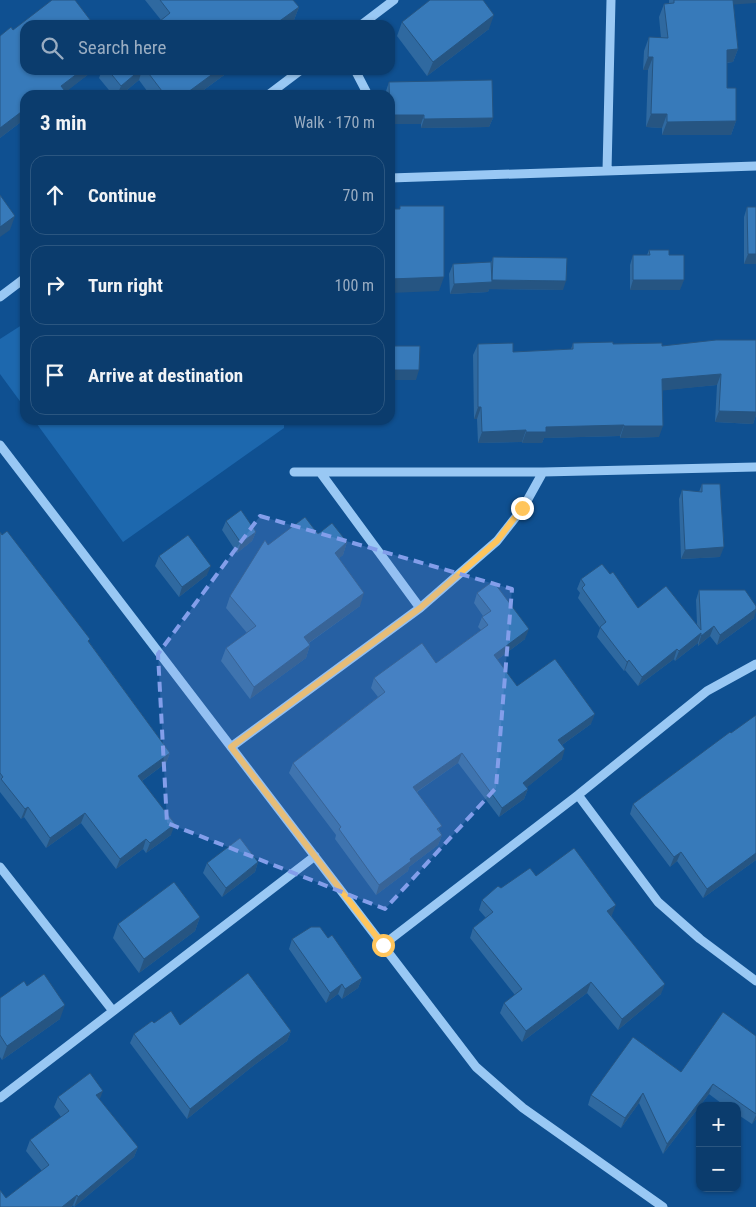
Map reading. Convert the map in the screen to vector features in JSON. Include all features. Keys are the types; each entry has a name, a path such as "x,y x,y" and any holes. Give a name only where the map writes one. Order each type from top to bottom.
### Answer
{"street":[{"path":"368,20 394,0"},
{"path":"608,170 611,0"},
{"path":"275,90 295,75"},
{"path":"358,75 366,90"},
{"path":"395,178 756,166"},
{"path":"0,297 20,282"},
{"path":"0,446 476,1067 522,1108 663,1207"},
{"path":"294,472 543,472 756,467"},
{"path":"320,472 420,608"},
{"path":"231,747 420,608 497,541 522,508 543,472"},
{"path":"383,945 578,795 707,691 756,664"},
{"path":"578,795 658,902 700,939 756,981"},
{"path":"0,1098 315,856"},
{"path":"0,867 113,1012"}],"highlighted area":[{"path":"260,516 512,589 496,788 385,909 167,823 158,654"}],"shaded area":[{"path":"20,326 20,401 0,374 0,339"},
{"path":"38,425 284,425 284,428 123,542"}],"building":[{"path":"52,0 75,0 90,20 26,20"},
{"path":"160,0 293,0 299,7 281,20 161,20 170,13"},
{"path":"430,0 483,0 494,15 433,62 402,22"},
{"path":"674,0 733,0 738,49 727,50 727,88 736,88 736,121 667,122 667,114 651,114 653,57 648,57 649,37 668,38 664,4 674,3"},
{"path":"20,25 20,75 75,75 61,86 64,90 20,90 20,113 0,128 0,36 11,27 13,30"},
{"path":"112,75 134,75 121,86"},
{"path":"150,75 211,75 191,90 161,90"},
{"path":"492,80 493,118 424,119 424,115 395,115 395,90 389,90 389,82"},
{"path":"0,195 15,216 0,227"},
{"path":"400,206 444,206 444,277 395,279 395,209 400,209"},
{"path":"747,207 756,207 756,254 748,254"},
{"path":"649,250 669,250 669,255 684,255 684,280 633,280 633,255 650,255"},
{"path":"493,257 567,258 566,281 492,280"},
{"path":"491,262 492,282 454,284 453,264"},
{"path":"716,340 756,340 756,412 719,411 721,374 662,379 663,426 546,427 546,432 526,432 526,430 482,432 481,407 478,407 478,344 513,343 513,352 573,349 573,343 662,343 662,346"},
{"path":"395,346 420,346 419,370 395,370"},
{"path":"702,484 720,484 724,547 685,550 682,490 702,492"},
{"path":"241,510 256,532 241,543 226,521"},
{"path":"305,517 318,534 332,523 347,542 335,553 364,593 304,637 310,645 254,687 226,648 256,626 230,596 265,540 268,545"},
{"path":"7,531 90,639 88,641 170,753 138,776 175,824 150,843 146,839 120,859 85,813 50,838 28,807 25,809 1,779 3,777 0,773 0,532 2,535"},
{"path":"188,535 211,566 182,587 159,556"},
{"path":"602,564 610,574 613,572 638,608 666,586 701,630 699,590 745,590 756,606 756,609 720,635 714,626 701,636 701,633 679,651 677,649 642,677 629,660 627,662 600,627 606,622 582,588 585,585 581,579"},
{"path":"493,581 529,629 494,655 517,686 555,659 595,714 558,740 565,749 523,783 528,789 502,808 462,753 413,787 442,826 437,829 442,835 379,885 339,829 341,827 293,763 385,692 374,678 422,643 436,663 488,625 482,617 491,611 477,593"},
{"path":"756,715 756,853 707,889 681,852 674,857 633,804"},
{"path":"240,838 258,862 226,888 207,863"},
{"path":"574,848 616,905 607,911 665,984 622,1019 591,982 526,1031 504,1003 522,989 473,928 493,912 482,900 498,886 501,888 530,868 536,876"},
{"path":"174,882 200,917 144,959 118,924"},
{"path":"311,927 320,927 328,938 332,935 362,978 345,989 342,984 330,993 292,939"},
{"path":"248,973 291,1031 190,1109 134,1034 152,1021 154,1023 171,1011 180,1025"},
{"path":"44,974 65,1005 7,1046 0,1035 0,998 24,981 27,986"},
{"path":"723,1012 756,1036 756,1114 713,1084 699,1102 696,1102 696,1106 667,1144 643,1093 625,1118 591,1095 633,1037 681,1072"},
{"path":"90,1073 103,1091 96,1095 138,1147 78,1197 77,1195 62,1207 0,1207 0,1190 6,1198 49,1165 30,1140 69,1111 58,1097"}],"route":[{"path":"383,945 231,747 420,608 497,541 522,508"}]}
